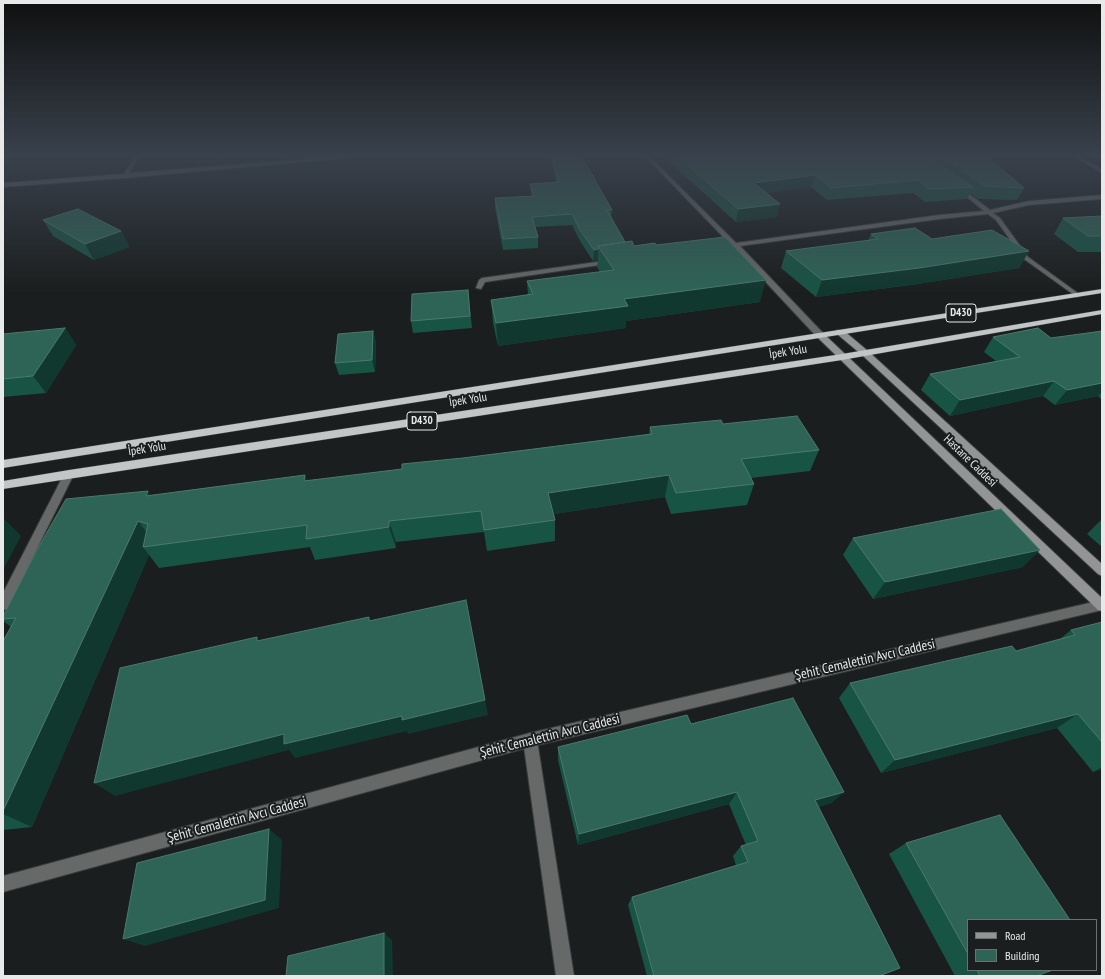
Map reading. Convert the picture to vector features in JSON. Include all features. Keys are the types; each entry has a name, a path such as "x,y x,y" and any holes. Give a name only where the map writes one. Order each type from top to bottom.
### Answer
{"highway":[{"name":"D430","path":"3,464 1102,291"},
{"name":"D430","path":"842,357 1102,312"},
{"name":"İpek Yolu","path":"3,485 842,357"}],"main road":[{"name":"Hastane Caddesi","path":"840,332 865,353 1102,571"},
{"name":"Hastane Caddesi","path":"820,336 1102,605"}],"street":[{"path":"694,203 735,244 820,336"},
{"path":"976,203 998,219 1026,258 1077,295"},
{"path":"712,248 939,217 988,212 1033,203"},
{"path":"479,288 482,280 617,261"},
{"path":"3,605 70,474"},
{"name":"Şehit Cemalettin Avcı Caddesi","path":"3,884 530,740 1102,605"},
{"path":"530,740 565,976"}],"building":[{"path":"496,203 608,203 612,210 607,210 625,242 598,246 598,249 594,250 580,230 572,214 532,217 538,237 503,239"},
{"path":"731,203 778,203 780,204 738,209"},
{"path":"78,209 121,231 85,244 43,220"},
{"path":"1102,216 1102,236 1088,236 1063,218"},
{"path":"915,228 932,239 992,230 1029,251 919,268 822,280 786,251 878,239 871,234"},
{"path":"725,237 766,280 624,299 628,306 496,323 491,300 533,294 527,281 614,270 598,246 632,241 634,246 655,243 656,245"},
{"path":"468,290 470,316 411,321 412,294"},
{"path":"65,328 33,376 3,379 3,334"},
{"path":"1038,328 1051,338 1102,331 1102,383 1067,390 1054,381 960,400 930,374 1020,357 993,337"},
{"path":"373,331 372,360 335,363 338,334"},
{"path":"797,416 819,450 741,459 754,484 676,493 669,475 548,493 555,520 484,530 481,511 389,521 389,527 306,539 307,525 143,547 148,524 138,521 3,811 3,641 16,618 3,619 3,616 37,550 66,499 148,491 146,496 305,475 304,481 402,469 402,464 463,458 652,434 650,427 721,420 723,424"},
{"path":"1001,509 1040,550 885,582 853,538"},
{"path":"466,600 485,700 402,720 402,716 284,744 284,734 94,783 120,668 257,637 257,641 369,617 369,621"},
{"path":"1102,622 1102,742 1078,714 895,760 850,683 1012,646 1016,651 1075,635 1071,630"},
{"path":"793,698 844,792 815,800 900,968 879,976 654,976 632,897 748,862 741,846 758,841 737,792 579,834 558,747 687,715 691,724"},
{"path":"1000,815 1069,919 967,919 967,952 906,843"},
{"path":"269,829 265,900 123,939 137,863"},
{"path":"384,933 384,976 286,976 288,956"},
{"path":"978,971 1050,971 1036,976 980,976"}]}
